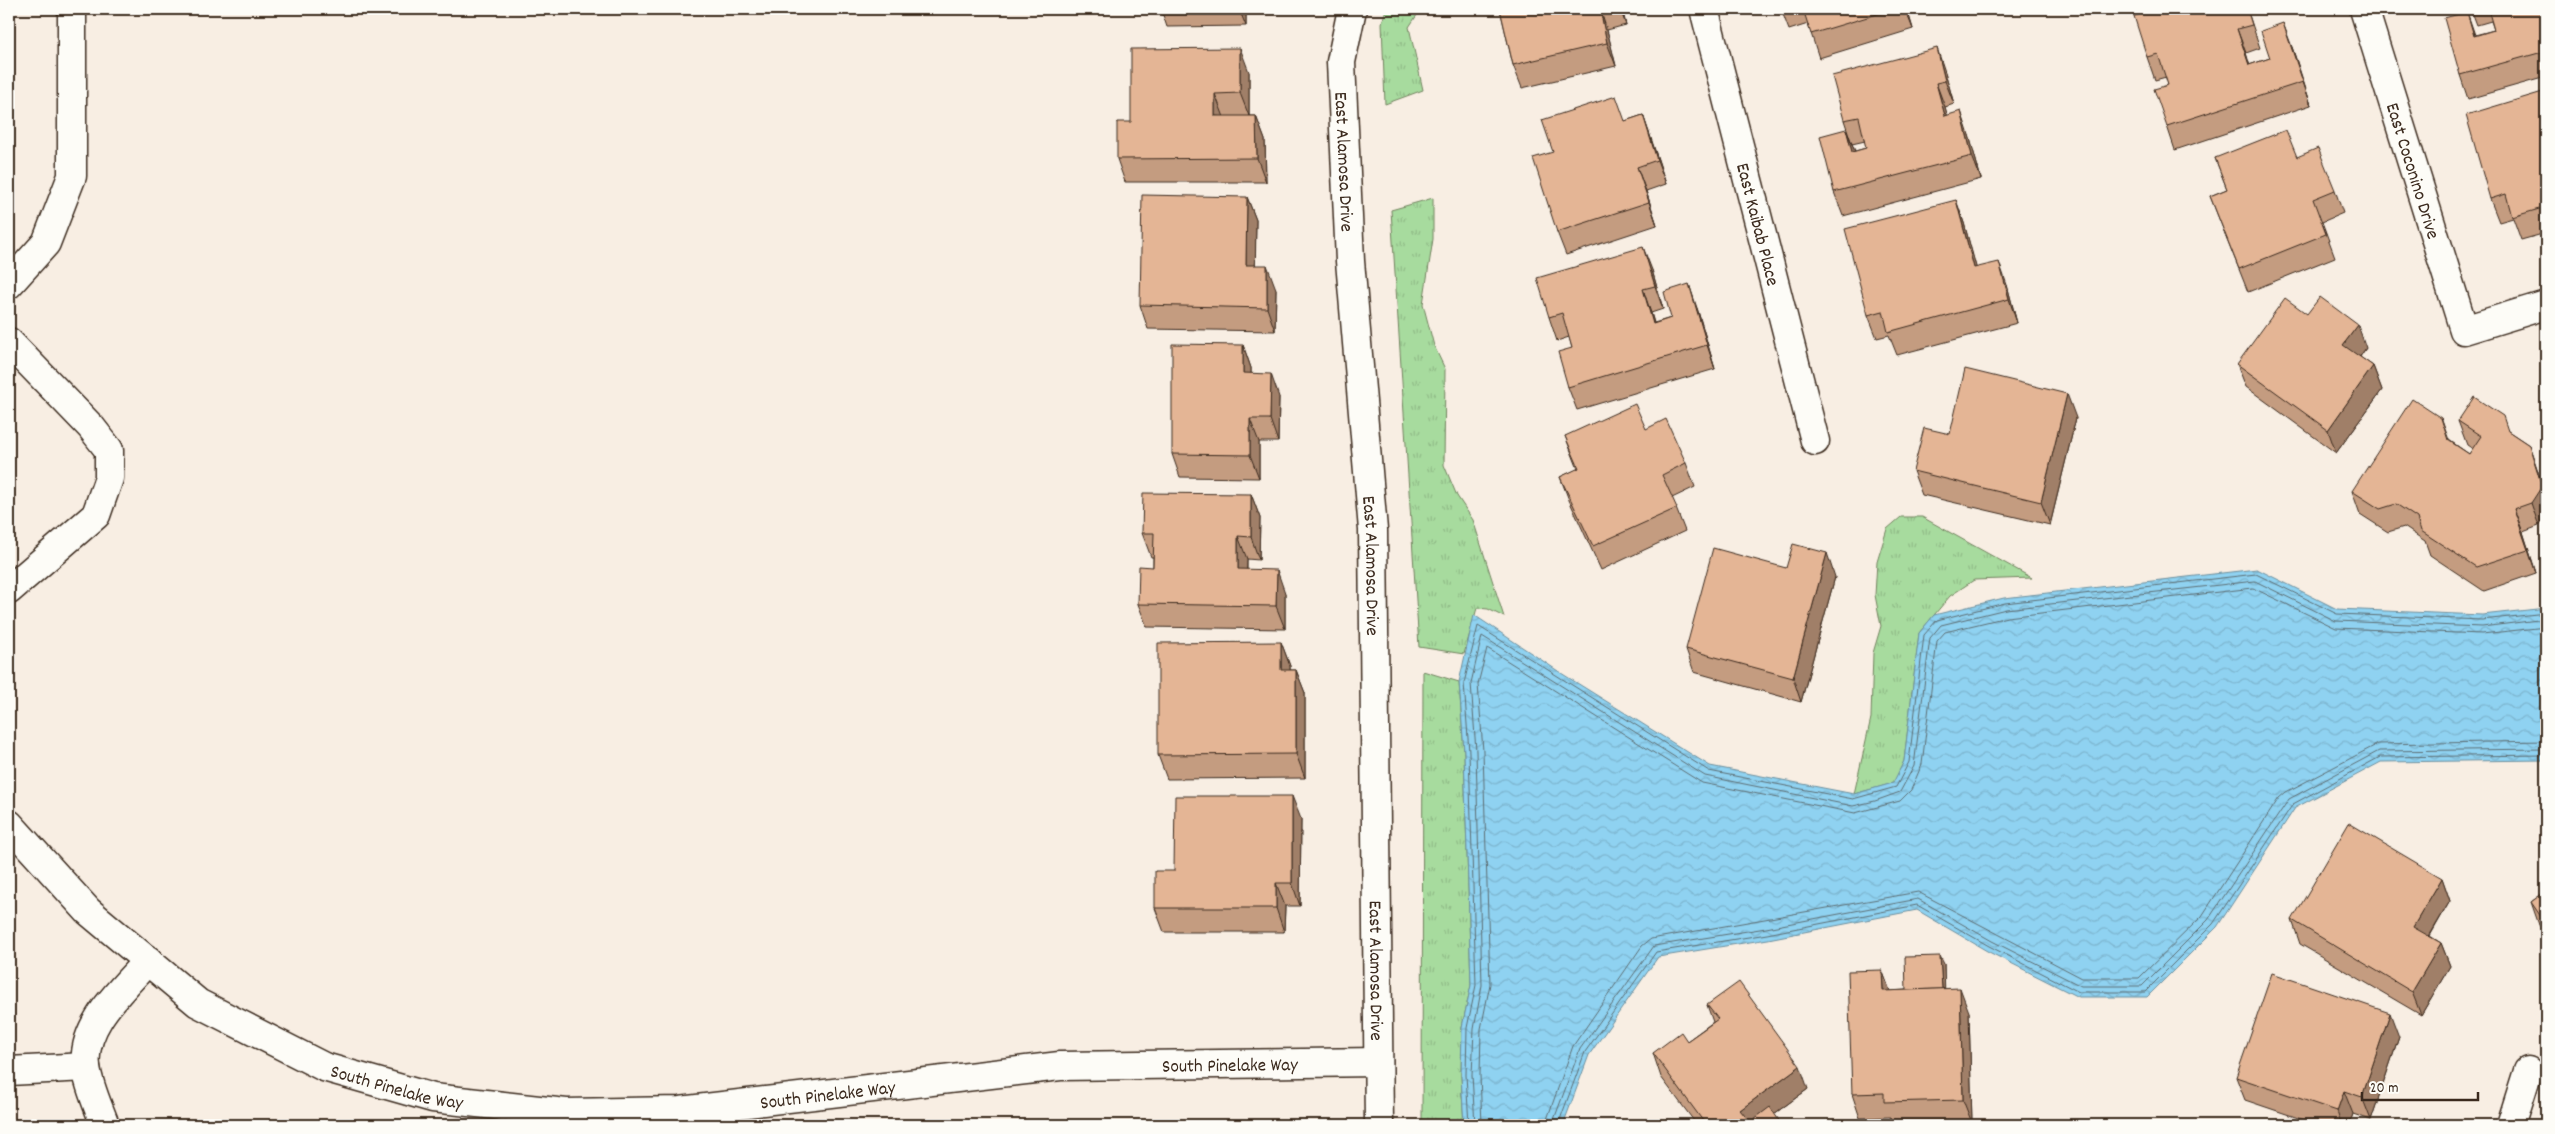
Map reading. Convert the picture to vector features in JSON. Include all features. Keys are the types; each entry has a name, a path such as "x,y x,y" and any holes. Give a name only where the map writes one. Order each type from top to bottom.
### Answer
{"street":[{"path":"9,284 46,243 72,176 72,9"},
{"name":"East Alamosa Drive","path":"1352,9 1341,62 1350,261 1373,530 1379,1125"},
{"name":"East Kaibab Place","path":"1704,9 1815,441"},
{"name":"East Coconino Drive","path":"2364,9 2464,330 2546,306"},
{"path":"9,342 91,427 108,450 108,478 96,515 9,590"},
{"name":"South Pinelake Way","path":"9,824 88,911 198,1003 324,1066 433,1098 566,1113 680,1111 1060,1066 1378,1062"},
{"path":"105,1125 93,1096 86,1066 89,1034 109,1006 148,960"},
{"path":"9,1071 86,1066"},
{"path":"2511,1125 2528,1071"}],"green space":[{"path":"1386,9 1421,9 1409,27 1423,90 1385,104 1382,23"},
{"path":"1433,198 1433,239 1423,304 1434,346 1445,369 1444,465 1457,496 1473,520 1504,617 1488,609 1477,608 1464,654 1419,647 1391,210"},
{"path":"1901,517 1922,517 2032,578 1974,580 1950,596 1919,633 1904,761 1894,783 1854,794 1871,718 1873,653 1881,626 1875,595 1877,562 1887,529"},
{"path":"1423,671 1459,682 1464,752 1471,985 1462,1027 1461,1076 1464,1125 1422,1125"}],"water":[{"path":"2257,569 2337,609 2482,615 2546,608 2546,760 2381,762 2295,808 2217,927 2147,997 2078,997 1987,951 1917,910 1768,939 1658,957 1589,1055 1563,1125 1464,1125 1461,1076 1462,1027 1471,985 1464,752 1459,682 1474,615 1561,673 1710,766 1854,794 1893,783 1904,761 1919,633 1934,615 2004,598"}],"building":[{"path":"1500,9 1600,9 1607,43 1513,65"},
{"path":"1803,9 1894,9 1811,34"},
{"path":"2157,9 2247,9 2252,25 2237,29 2249,65 2270,58 2261,31 2283,23 2303,82 2167,126 2154,89 2168,85 2158,54 2147,57 2134,16"},
{"path":"2488,9 2546,9 2546,51 2460,75 2444,18 2467,12 2474,36 2494,30"},
{"path":"1240,48 1240,93 1215,94 1215,116 1256,116 1257,158 1117,159 1117,122 1131,122 1131,49"},
{"path":"1937,48 1945,81 1936,83 1945,116 1961,111 1972,156 1834,192 1820,136 1846,129 1852,152 1866,148 1859,117 1844,120 1832,76"},
{"path":"2546,91 2546,207 2512,217 2506,194 2490,199 2466,115"},
{"path":"1616,96 1625,121 1643,115 1657,160 1637,167 1649,202 1557,232 1533,158 1553,152 1542,120"},
{"path":"2286,130 2297,157 2318,148 2335,190 2313,199 2326,234 2239,269 2210,196 2227,189 2215,158"},
{"path":"1142,195 1247,197 1246,265 1267,265 1267,308 1140,305"},
{"path":"1956,200 1974,268 1999,262 2009,299 1888,332 1883,311 1868,315 1845,229"},
{"path":"1643,247 1655,286 1643,289 1653,324 1671,318 1664,292 1689,284 1707,345 1568,387 1558,352 1572,348 1562,313 1549,317 1537,278"},
{"path":"2320,297 2358,325 2343,345 2373,366 2328,430 2237,364 2285,298 2307,314"},
{"path":"1172,344 1243,345 1243,373 1271,374 1270,419 1250,419 1250,455 1172,454"},
{"path":"1965,369 2067,394 2041,502 1913,471 1924,428 1950,434"},
{"path":"2474,397 2503,416 2508,431 2529,445 2542,486 2531,503 2514,509 2528,550 2476,567 2421,531 2417,518 2396,504 2380,509 2352,491 2412,399 2441,418 2448,440 2469,454 2481,436 2458,421"},
{"path":"1635,404 1646,429 1666,419 1686,463 1662,475 1677,508 1593,546 1560,477 1579,468 1565,436"},
{"path":"1143,493 1251,494 1251,537 1238,536 1238,569 1277,570 1276,606 1138,604 1139,566 1153,567 1154,533 1142,533"},
{"path":"1793,544 1827,553 1793,678 1686,649 1713,548 1786,568"},
{"path":"1281,642 1281,670 1296,670 1296,754 1158,755 1158,643"},
{"path":"1175,796 1292,796 1292,883 1276,883 1276,908 1155,908 1155,871 1174,871"},
{"path":"2349,823 2442,878 2413,927 2441,943 2412,992 2292,920"},
{"path":"2546,891 2546,924 2531,902"},
{"path":"1940,956 1942,989 1906,990 1905,957"},
{"path":"1882,970 1883,991 1960,988 1963,1100 1884,1102 1884,1093 1852,1094 1848,971"},
{"path":"2272,973 2390,1013 2362,1097 2344,1091 2337,1111 2236,1077"},
{"path":"1739,982 1800,1066 1740,1110 1750,1122 1770,1107 1782,1125 1706,1125 1653,1053 1681,1032 1687,1041 1718,1019 1707,1005"}]}
